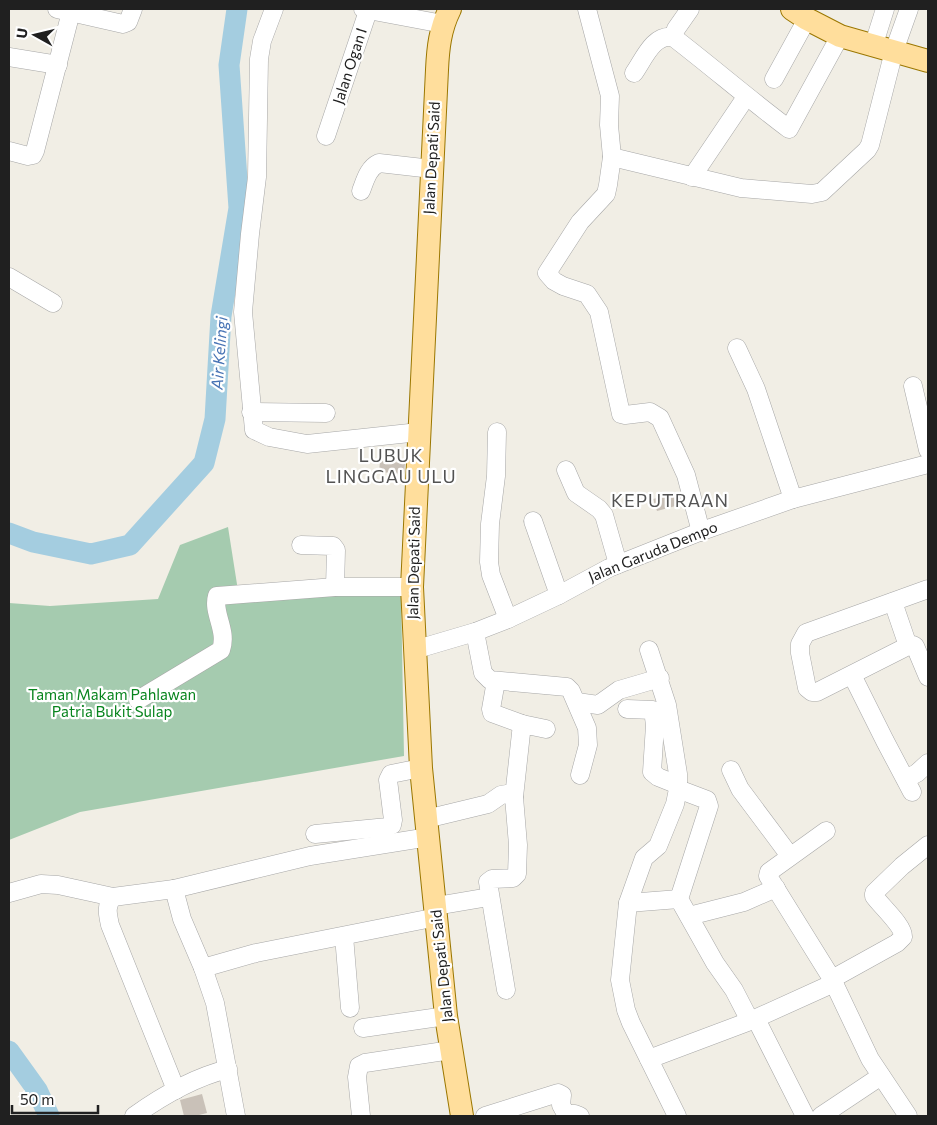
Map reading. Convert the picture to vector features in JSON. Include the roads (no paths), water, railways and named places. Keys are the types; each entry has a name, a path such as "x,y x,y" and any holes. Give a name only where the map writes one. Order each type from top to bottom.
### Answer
{"main road":[{"path":"799,14 840,36 928,61"},
{"name":"Jalan Depati Said","path":"446,16 438,45 436,70 412,588 421,768 450,1050 462,1116"}],"street":[{"path":"9,151 28,156 33,155 58,65 64,10 123,24 128,22 133,9"},
{"path":"274,9 262,41 259,59 257,178 243,312 254,430 261,435 307,444 419,432"},
{"path":"587,9 610,96 609,124 612,157 608,185 606,194 580,222 547,273 559,284 588,294 592,298 599,312 621,414 650,412 660,418 686,475 700,532"},
{"path":"673,37 676,29 690,9"},
{"path":"612,157 726,185 757,190 812,194 822,192 867,150 870,144 884,49 885,9"},
{"path":"884,49 909,9"},
{"name":"Jalan Ogan I","path":"326,136 365,10 446,16"},
{"path":"774,79 799,14"},
{"path":"634,73 656,40 670,36 673,37 724,76 746,97 789,129 840,36"},
{"path":"9,57 58,65"},
{"path":"692,176 746,97"},
{"path":"361,191 369,171 379,163 432,169"},
{"path":"9,277 53,304"},
{"path":"737,348 756,389 793,499"},
{"path":"913,386 928,450"},
{"path":"252,412 326,414"},
{"path":"498,432 496,476 490,524 489,562 491,575 508,619"},
{"name":"Jalan Garuda Dempo","path":"414,650 475,632 508,619 618,564 700,532 793,499 928,464"},
{"path":"566,470 576,493 599,508 604,515 618,564"},
{"path":"532,521 559,595"},
{"path":"301,545 333,546 336,550 335,588"},
{"path":"138,700 221,650 224,640 216,604 217,596 335,588 412,588"},
{"path":"926,666 913,645 908,646 817,692 812,692 807,688 800,653 802,638 806,633 928,589"},
{"path":"893,602 908,646"},
{"path":"475,632 483,672 490,680 567,687 571,691 587,728 588,745 580,775"},
{"path":"649,650 660,678 660,707 678,774 678,787 675,804 658,846 644,858 628,903 620,980 626,1010 677,1116"},
{"path":"852,675 909,786 917,773 928,763"},
{"path":"577,702 598,705 619,690 660,678"},
{"path":"496,681 492,712 522,724 546,729"},
{"path":"627,709 660,707"},
{"path":"660,707 655,725 652,772 678,787 707,800 710,806 679,899 715,963 753,1020 805,1116"},
{"path":"506,990 488,885 492,879 513,878 517,874 518,845 514,797 522,724"},
{"path":"315,834 388,827 392,825 389,777 392,774 421,768"},
{"path":"731,770 740,789 790,856"},
{"path":"9,893 41,884 58,885 113,897 174,889 427,828 488,804 501,795 507,794 514,797"},
{"path":"826,831 768,873 768,876 833,981 870,1059 908,1116"},
{"path":"650,1059 753,1020 833,981 897,943 903,938 903,934 899,926 877,900 874,893 902,866 928,845"},
{"path":"689,916 744,902 776,888"},
{"path":"174,889 185,926 204,968 215,1003 236,1116"},
{"path":"113,897 109,901 107,910 110,925 176,1090"},
{"path":"204,968 256,954 344,936 489,897"},
{"path":"628,903 679,899"},
{"path":"344,936 350,1008"},
{"path":"363,1028 446,1016"},
{"path":"361,1116 357,1077 359,1066 365,1063 450,1050"},
{"path":"134,1116 195,1080 228,1069"},
{"path":"820,1116 881,1076"},
{"path":"485,1116 558,1094 562,1096 562,1105 566,1114 580,1116"}],"waterway":[{"name":"Air Kelingi","path":"9,533 33,542 91,554 130,545 204,463 215,419 221,316 239,208 229,65 237,9"},
{"name":"Air Kelingi","path":"9,1051 37,1090 49,1116"}],"district":[{"name":"LUBUK LINGGAU ULU","path":"391,466"},
{"name":"KEPUTRAAN","path":"670,501"}],"park label":[{"name":"Taman Makam Pahlawan Patria Bukit Sulap","path":"112,704"}]}
